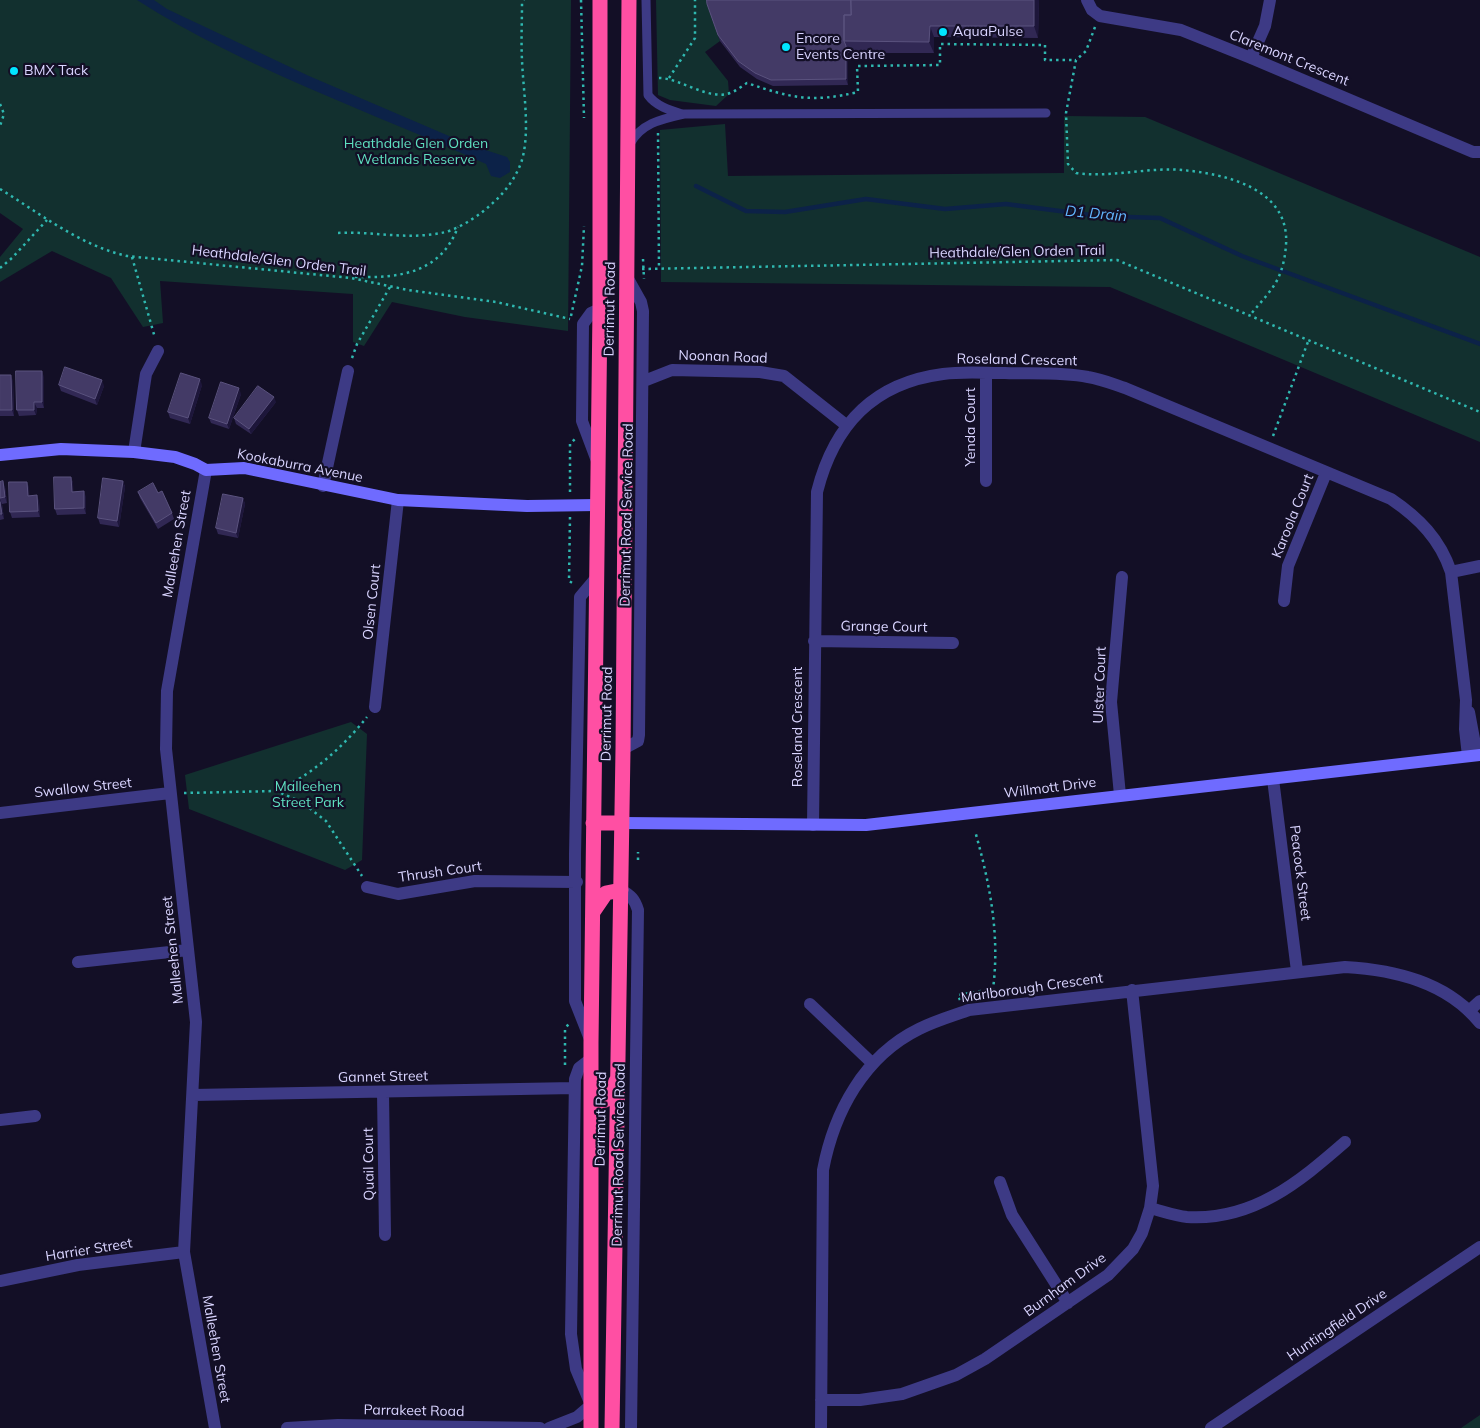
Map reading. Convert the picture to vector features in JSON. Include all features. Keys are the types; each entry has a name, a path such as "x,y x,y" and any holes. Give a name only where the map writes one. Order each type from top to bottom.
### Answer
{"highway":[{"name":"Derrimut Road","path":"590,1428 593,912 600,309 600,0"},
{"name":"Derrimut Road","path":"612,1428 624,749 627,278 630,145 629,0"},
{"path":"598,505 625,506"},
{"path":"594,823 622,823"},
{"path":"593,912 606,893 621,890"},
{"path":"592,1096 601,1102 611,1096 618,1070"}],"street":[{"path":"1087,0 1092,10 1100,16"},
{"path":"1251,58 1265,26 1270,0"},
{"name":"Claremont Crescent","path":"1100,16 1112,20 1181,30 1473,152 1480,152"},
{"name":"Derrimut Road Service Road","path":"624,749 638,742 639,735 644,381 643,311 641,302 627,278"},
{"path":"598,464 582,421 583,338 585,318 600,309"},
{"path":"134,452 146,374 158,351"},
{"name":"Noonan Road","path":"644,381 672,370 760,372 784,376 802,388 846,425"},
{"path":"323,486 348,371"},
{"name":"Roseland Crescent","path":"813,825 817,492 833,446 846,425 865,406 890,389 918,378 945,373 1060,374 1089,377 1125,388 1391,499 1416,516 1445,554 1451,572 1466,700 1465,729 1475,755"},
{"name":"Yenda Court","path":"986,373 986,481"},
{"name":"Kookaburra Avenue","path":"0,454 61,449 134,452 174,457 206,470 244,468 323,486 398,500 500,505 598,505"},
{"name":"Malleehen Street","path":"206,470 167,691 166,749 196,1022 184,1252 215,1428"},
{"name":"Karoola Court","path":"1284,601 1288,566 1326,473"},
{"name":"Olsen Court","path":"375,707 398,500"},
{"path":"1451,572 1480,566"},
{"name":"Ulster Court","path":"1120,795 1111,702 1122,577"},
{"path":"592,1042 575,1001 577,882 575,860 580,597 596,578"},
{"name":"Grange Court","path":"814,640 953,643"},
{"name":"Willmott Drive","path":"622,823 866,825 1475,755"},
{"name":"Peacock Street","path":"1273,779 1297,971"},
{"name":"Swallow Street","path":"0,813 170,793"},
{"name":"Thrush Court","path":"367,887 398,894 476,881 577,882"},
{"name":"Derrimut Road Service Road","path":"621,890 629,894 635,901 638,910 631,1428"},
{"path":"78,962 188,950"},
{"name":"Marlborough Crescent","path":"821,1428 823,1170 828,1142 850,1094 872,1063 917,1030 963,1012 1132,990 1345,967 1379,969 1410,976 1437,988 1470,1010 1480,1023"},
{"name":"Burnham Drive","path":"821,1400 860,1400 902,1394 931,1385 985,1358 1068,1303 1108,1275 1133,1249 1142,1233 1150,1208 1153,1186 1132,990"},
{"path":"1470,1010 1480,1001"},
{"path":"810,1004 872,1063"},
{"path":"548,1428 578,1417 591,1405 576,1369 572,1344 574,1080 579,1068 592,1058"},
{"name":"Gannet Street","path":"193,1095 574,1088"},
{"name":"Quail Court","path":"383,1092 385,1235"},
{"path":"0,1120 35,1116"},
{"path":"1150,1208 1186,1217 1239,1212 1267,1202 1302,1179 1345,1142"},
{"path":"1000,1182 1012,1215 1068,1303"},
{"name":"Huntingfield Drive","path":"1211,1428 1480,1247"},
{"name":"Harrier Street","path":"0,1281 78,1265 184,1252"},
{"name":"Parrakeet Road","path":"287,1428 338,1425 540,1428"}],"lane":[{"path":"646,0 648,95 652,101 667,110 684,114 1046,113"},
{"path":"630,145 635,134 644,126 684,114"}],"path":[{"path":"338,234 353,232 407,237 443,233 473,219 495,203 510,185 521,161 525,130 522,57 522,3 524,0"},
{"path":"581,0 584,123"},
{"path":"669,78 695,38 695,0"},
{"path":"1100,16 1086,51 1076,60 1066,113 1068,164 1076,173 1092,175 1181,170 1216,176 1249,186 1268,197 1277,206 1283,217 1287,235 1284,262 1274,285 1250,314"},
{"path":"657,78 669,78 699,92 729,94 747,83 788,97 830,98 858,92 857,66 940,65 940,44 1045,45 1045,60 1076,60"},
{"path":"0,104 4,114 0,126"},
{"path":"658,121 659,269"},
{"name":"Heathdale/Glen Orden Trail","path":"0,189 72,236 96,247 132,257 181,260 346,278 496,302 571,319"},
{"path":"0,268 12,258 47,220"},
{"path":"583,338 571,332 571,319 582,266 584,223"},
{"path":"346,278 390,278 422,268 440,257 454,238 459,226"},
{"path":"132,257 158,351"},
{"name":"Heathdale/Glen Orden Trail","path":"644,269 1118,260 1480,412"},
{"path":"348,371 358,344 390,286"},
{"path":"1269,448 1309,339"},
{"path":"170,793 276,791 294,783 349,740 375,707"},
{"path":"276,791 300,801 326,821 354,863 367,887"},
{"path":"963,1012 958,995 993,989 996,962 994,916 988,879 976,831"},
{"path":"574,1088 565,1073 564,1029 579,1012"}],"green space":[{"name":"Heathdale Glen Orden Wetlands Reserve","path":"0,0 571,0 568,331 465,317 392,302 364,346 353,342 353,294 160,281 163,323 143,327 111,278 52,251 0,282 0,257 23,229 0,213"},
{"path":"656,0 709,0 709,10 720,41 705,52 728,81 729,94 716,106 670,100 658,95"},
{"path":"1064,116 1145,117 1480,257 1480,442 1110,287 661,282 660,130 725,124 728,176 1064,173"},
{"name":"Malleehen Street Park","path":"351,722 367,734 362,860 345,870 189,809 185,775"},
{"path":"1480,1415 1480,1428 1461,1428"}],"water":[{"path":"137,0 154,0 167,9 309,76 470,145 507,157 510,162 510,172 500,178 491,176 486,164 264,68 178,25"}],"building":[{"name":"Encore Events Centre","path":"707,0 851,0 851,15 844,15 846,79 771,80 755,73 738,61 718,35"},
{"name":"AquaPulse","path":"851,0 1034,0 1034,26 930,26 929,42 844,41 844,15 851,15"},
{"path":"65,367 102,380 95,399 59,385"},
{"path":"16,371 42,371 42,402 34,402 34,410 17,410"},
{"path":"181,373 200,379 188,418 168,412"},
{"path":"0,375 11,375 12,410 0,410"},
{"path":"221,382 239,388 227,424 209,418"},
{"path":"258,386 274,397 249,429 234,418"},
{"path":"54,477 71,477 72,492 84,491 84,508 55,509"},
{"path":"103,478 123,481 117,521 98,518"},
{"path":"3,481 5,497 0,498 0,482"},
{"path":"9,482 27,482 28,496 37,495 38,511 10,512"},
{"path":"153,483 158,493 162,491 172,513 156,523 138,492"},
{"path":"223,494 243,498 236,533 216,528"}],"waterway":[{"name":"D1 Drain","path":"696,186 746,211 785,212 866,199 945,209 1006,204 1098,216 1160,218 1242,256 1480,344"}],"place":[{"name":"AquaPulse","path":"943,32"},
{"name":"Encore Events Centre","path":"786,47"},
{"name":"BMX Tack","path":"14,71"}]}
